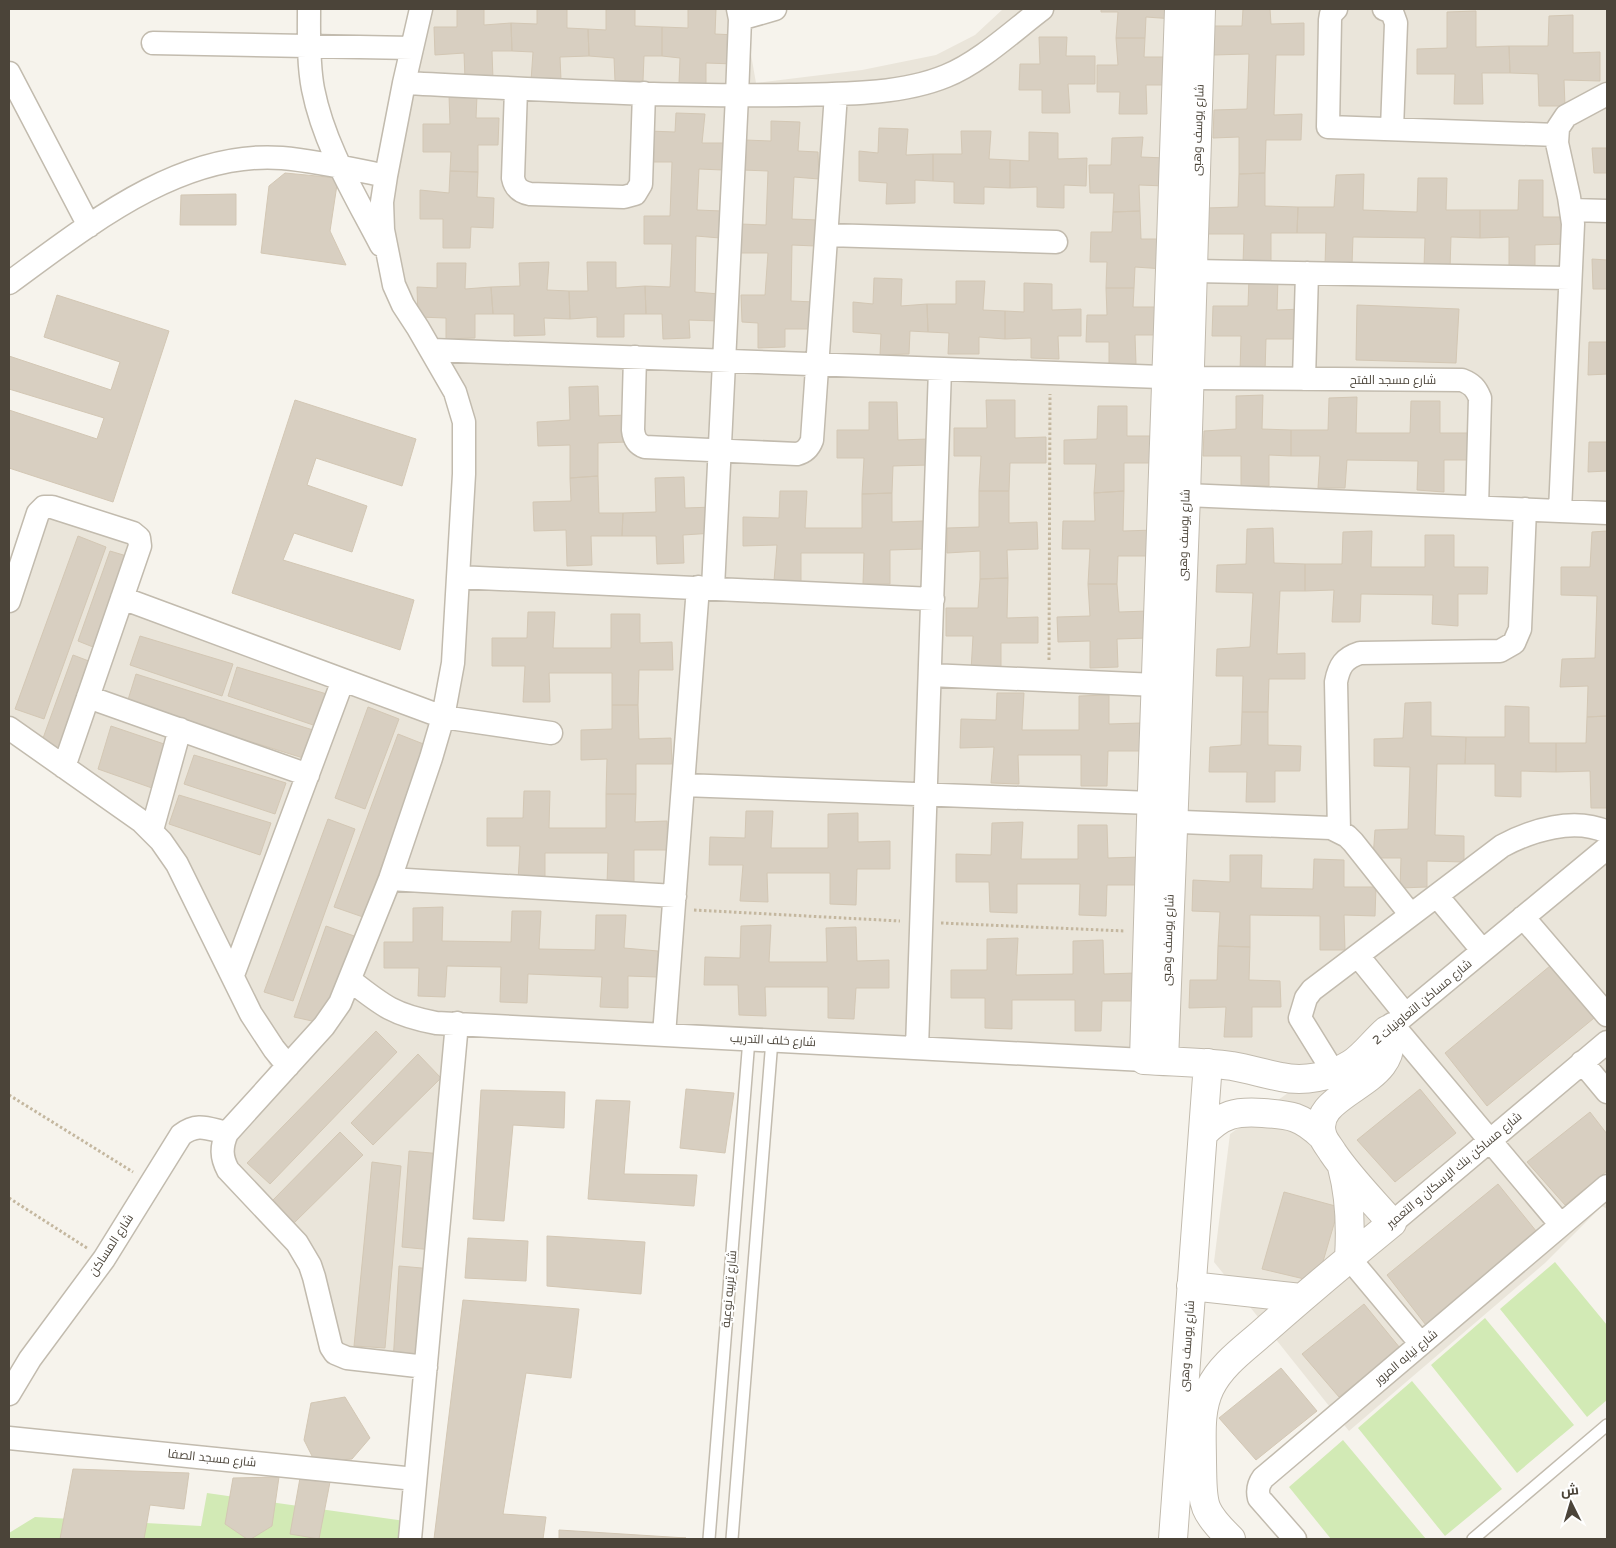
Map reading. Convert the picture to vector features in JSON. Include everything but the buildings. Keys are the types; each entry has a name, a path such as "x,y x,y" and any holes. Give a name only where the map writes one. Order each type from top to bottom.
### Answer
{"street":[{"path":"308,9 313,88 323,127 340,167 388,258"},
{"path":"421,9 386,176 382,202 383,230 394,285 403,305 432,350 455,392 464,422 464,474 453,662 443,717 431,758 390,879 340,1003 330,1019 227,1133 222,1152 228,1170 296,1243 310,1265 329,1341 335,1353 347,1358 426,1367"},
{"path":"664,1035 683,785 720,450 737,96 739,14 774,9"},
{"path":"404,83 737,96 836,94 888,90 920,84 947,76 973,62 1042,9"},
{"name":"شارع يوسف وهبى","path":"1154,1061 1158,815 1156,685 1177,378 1179,9"},
{"name":"شارع يوسف وهبى","path":"1158,815 1186,495 1177,378 1194,271 1202,9"},
{"path":"1336,9 1331,14 1330,20 1328,127 1557,135"},
{"path":"1384,9 1392,12 1396,23 1392,129"},
{"path":"153,43 412,48"},
{"path":"9,72 89,226"},
{"path":"516,88 513,178 518,189 523,193 539,194 624,197 635,194 641,184 644,93"},
{"path":"635,357 632,430 636,441 645,447 797,454 806,450 812,440 836,94"},
{"path":"1560,511 1573,224 1557,135 1561,122 1566,116 1607,94"},
{"path":"9,283 89,226 146,190 205,166 236,160 281,158 386,176"},
{"path":"1572,210 1607,212"},
{"path":"827,235 1056,242"},
{"path":"1194,271 1570,278"},
{"path":"1304,379 1307,273"},
{"name":"شارع مسجد الفتح","path":"432,350 1177,378 1462,380 1470,383 1476,389 1480,398 1477,507"},
{"path":"917,1048 940,369"},
{"path":"1186,495 1607,513"},
{"path":"9,601 40,510 48,506 137,535 140,546 64,767"},
{"path":"1339,831 1336,682 1338,669 1344,661 1360,653 1500,651 1514,643 1520,630 1526,509"},
{"path":"458,577 933,599"},
{"path":"122,598 443,717 551,733"},
{"path":"930,675 1156,685"},
{"path":"233,975 343,680"},
{"path":"88,697 308,775"},
{"path":"9,728 152,830 177,864 251,1014 274,1049 288,1066"},
{"path":"152,830 180,729"},
{"path":"683,785 926,794 1158,815 1322,827 1339,831 1353,842 1411,915"},
{"path":"1334,1072 1300,1018 1302,1008 1312,990 1502,846 1526,834 1564,826 1589,826 1607,832"},
{"name":"شارع مساكن التعاونيات 2","path":"1208,1063 1264,1072 1282,1078 1299,1079 1317,1078 1352,1063 1395,1022 1607,848"},
{"path":"390,879 675,896"},
{"path":"1437,896 1482,950"},
{"path":"1523,917 1607,1015"},
{"path":"1358,956 1395,1022 1561,1225"},
{"name":"شارع خلف التدريب","path":"350,980 378,1002 396,1013 430,1022 1208,1063"},
{"path":"1322,1136 1322,1120 1326,1110 1375,1072 1386,1060 1395,1022"},
{"path":"410,1539 457,1023"},
{"name":"شارع مساكن بنك الإسكان و التعمير","path":"1301,1298 1607,1042"},
{"path":"1582,1062 1607,1092"},
{"name":"شارع يوسف وهبى","path":"1174,1527 1208,1063"},
{"path":"1203,1134 1218,1120 1244,1112 1289,1115 1302,1120 1322,1136 1342,1167 1392,1223"},
{"name":"شارع المساكن","path":"9,1394 30,1359 104,1259 181,1135 187,1130 199,1126 227,1133"},
{"path":"1342,1167 1350,1210 1348,1258 1421,1344"},
{"name":"شارع نيابه المرور","path":"1295,1539 1259,1498 1257,1491 1263,1478 1607,1186"},
{"path":"1191,1286 1301,1298"},
{"name":"شارع يوسف وهبى","path":"1207,1512 1203,1497 1202,1420 1211,1386 1225,1367 1301,1298"},
{"name":"شارع مسجد الصفا","path":"9,1438 415,1478"},
{"path":"1174,1527 1207,1512 1211,1519 1231,1539"}],"lane":[{"name":"شارع تربيه نوعية","path":"709,1539 749,1039"},
{"name":"شارع تربيه نوعية","path":"732,1539 772,1040"},
{"path":"1473,1539 1607,1425"}],"path":[{"path":"1048,680 1050,374"},
{"path":"9,1095 150,1183"},
{"path":"9,1198 104,1259"}],"shaded area":[{"path":"413,9 743,9 756,83 862,70 936,55 975,35 1003,9 1607,9 1607,1209 1602,1206 1545,1263 1349,1431 1214,1262 1230,1134 1309,1078 1258,1084 1185,1074 462,1027 430,1372 342,1362 311,1283 220,1139 270,1066 161,848 9,731 9,583 38,498 147,533 126,590 439,709 457,426 372,215"}],"green space":[{"path":"1555,1262 1607,1325 1607,1400 1587,1417 1500,1309"},
{"path":"1485,1318 1574,1425 1517,1473 1431,1365"},
{"path":"1412,1381 1502,1489 1445,1536 1358,1428"},
{"path":"1343,1440 1426,1539 1331,1539 1289,1487"},
{"path":"207,1493 405,1521 403,1539 9,1539 9,1533 35,1517 201,1526"}]}
